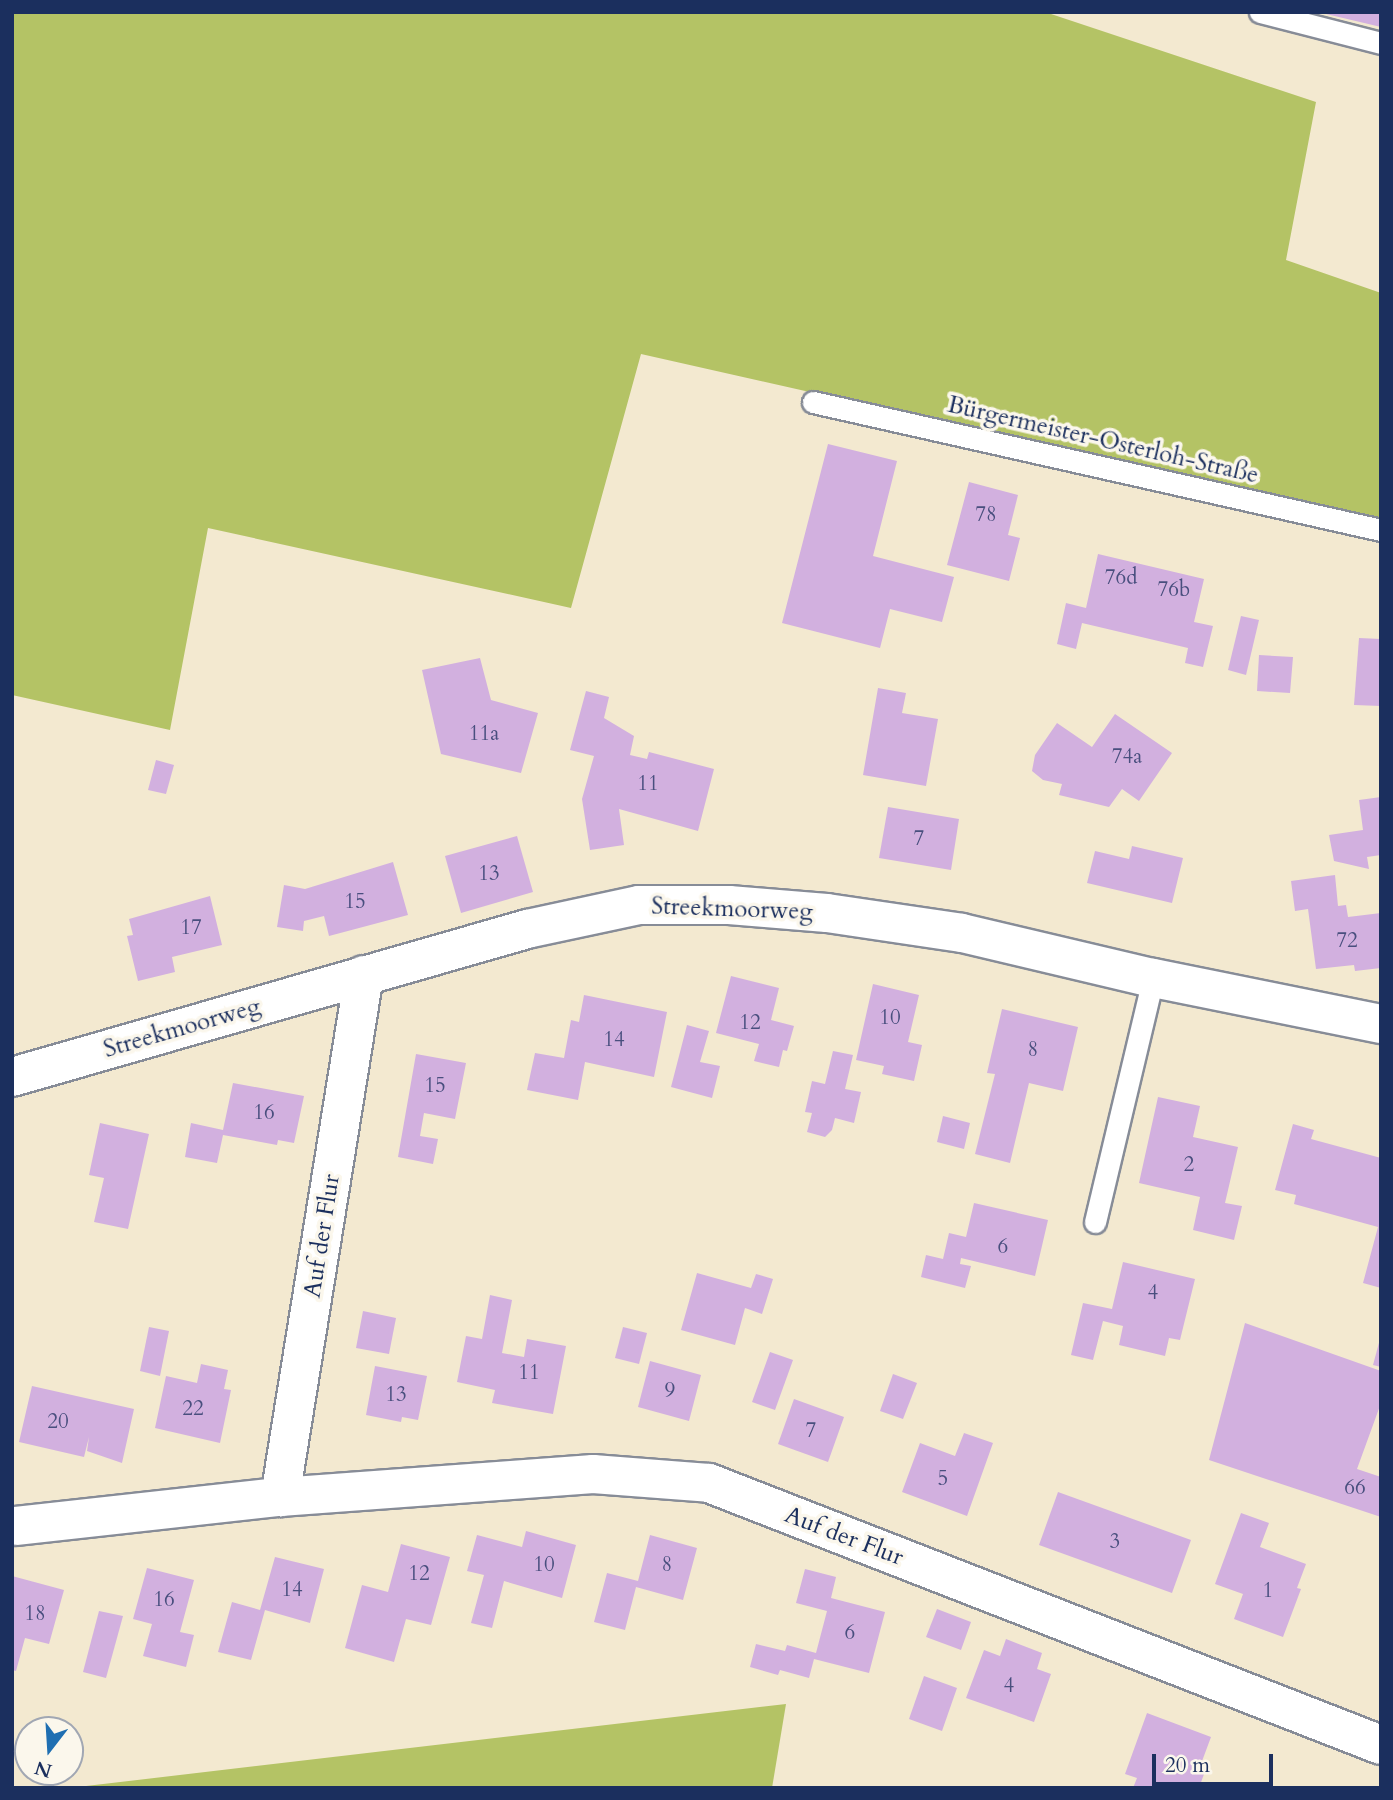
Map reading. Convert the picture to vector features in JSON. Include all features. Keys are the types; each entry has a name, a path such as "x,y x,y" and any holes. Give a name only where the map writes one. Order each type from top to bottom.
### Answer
{"street":[{"name":"Streekmoorweg","path":"12,1077 527,929 639,905 729,905 827,913 962,933 1153,978 1381,1024"},
{"name":"Auf der Flur","path":"279,1497 364,975"},
{"name":"Auf der Flur","path":"16,1526 279,1497 593,1474 709,1483 1381,1745"}],"lane":[{"path":"1260,12 1381,43"},
{"name":"Bürgermeister-Osterloh-Straße","path":"813,402 1381,530"},
{"path":"1095,1222 1153,978"}],"green space":[{"path":"12,12 1045,12 1316,102 1286,260 1381,293 1381,521 641,354 571,608 208,528 170,730 12,695"},
{"path":"786,1704 772,1788 69,1788"}],"building":[{"path":"1381,12 1381,27 1322,13"},
{"path":"828,444 897,461 873,556 954,577 942,622 890,609 880,648 782,623"},
{"path":"969,482 1018,495 1008,535 1020,538 1009,581 947,565"},
{"path":"1098,554 1204,579 1194,622 1213,626 1203,667 1185,663 1188,648 1082,623 1076,649 1057,644 1066,603 1086,608"},
{"path":"1241,616 1259,620 1246,675 1228,670"},
{"path":"1359,638 1381,639 1381,706 1354,705"},
{"path":"1259,655 1293,657 1290,693 1257,691"},
{"path":"480,658 491,700 538,713 521,773 441,754 422,670"},
{"path":"878,688 906,693 902,713 938,719 926,786 863,775"},
{"path":"586,691 609,697 604,718 634,736 630,755 647,759 649,752 714,769 698,831 619,809 624,845 590,850 582,799 594,756 570,750"},
{"path":"1115,714 1172,753 1139,801 1122,789 1109,807 1059,795 1062,784 1043,780 1032,771 1035,755 1057,723 1092,747"},
{"path":"156,760 174,765 166,794 148,790"},
{"path":"1381,797 1381,855 1367,857 1369,869 1334,861 1329,835 1363,830 1359,800"},
{"path":"888,807 959,819 951,870 879,858"},
{"path":"517,836 533,892 461,913 445,856"},
{"path":"1132,846 1183,858 1172,903 1087,883 1095,851 1129,859"},
{"path":"393,862 408,915 329,936 324,916 304,921 303,931 277,927 284,885 305,889"},
{"path":"1335,875 1338,906 1346,905 1348,917 1381,913 1381,968 1355,971 1354,965 1316,969 1308,909 1295,911 1291,881"},
{"path":"210,896 222,945 172,957 175,972 138,981 127,936 133,935 129,919"},
{"path":"731,976 779,988 771,1020 794,1026 779,1067 754,1061 759,1044 716,1033"},
{"path":"873,984 919,995 908,1042 922,1045 914,1081 882,1074 884,1066 856,1060"},
{"path":"584,995 667,1012 654,1077 585,1062 578,1100 527,1090 535,1053 564,1058 571,1020 579,1022"},
{"path":"1002,1009 1078,1027 1063,1091 1029,1083 1010,1163 975,1154 995,1074 987,1073"},
{"path":"687,1025 709,1031 700,1062 720,1066 712,1098 671,1087"},
{"path":"833,1051 853,1055 845,1089 861,1092 854,1123 835,1118 832,1130 825,1137 807,1132 812,1113 805,1112 812,1081 825,1084"},
{"path":"416,1054 466,1063 455,1119 424,1113 420,1136 438,1139 433,1164 398,1157"},
{"path":"233,1083 304,1096 294,1143 278,1140 277,1145 223,1135 217,1163 185,1157 191,1123 223,1130"},
{"path":"1158,1097 1200,1106 1193,1137 1238,1147 1225,1203 1242,1206 1234,1240 1193,1230 1200,1197 1139,1183"},
{"path":"943,1116 970,1123 964,1149 937,1142"},
{"path":"100,1123 149,1134 128,1229 94,1222 104,1178 89,1175"},
{"path":"1293,1124 1314,1130 1311,1139 1381,1158 1381,1288 1363,1283 1378,1227 1294,1204 1296,1195 1275,1190"},
{"path":"974,1203 1048,1220 1035,1276 961,1258 960,1264 971,1266 965,1288 921,1277 926,1255 943,1259 949,1233 966,1237"},
{"path":"1123,1262 1195,1279 1180,1340 1169,1338 1165,1356 1119,1345 1123,1326 1103,1321 1093,1360 1071,1355 1083,1303 1112,1309"},
{"path":"697,1273 751,1288 756,1274 773,1279 762,1314 745,1308 735,1345 681,1330"},
{"path":"490,1295 512,1300 502,1353 524,1357 527,1339 566,1346 553,1414 492,1403 495,1390 457,1382 466,1336 482,1339"},
{"path":"363,1311 396,1318 389,1354 356,1348"},
{"path":"1245,1323 1381,1371 1381,1403 1357,1469 1381,1477 1381,1517 1209,1460"},
{"path":"149,1327 169,1331 160,1376 140,1371"},
{"path":"623,1327 647,1333 639,1364 615,1358"},
{"path":"1381,1339 1381,1367 1373,1365"},
{"path":"770,1352 793,1360 775,1410 752,1402"},
{"path":"650,1361 701,1375 689,1421 638,1407"},
{"path":"201,1364 228,1370 224,1389 231,1390 220,1443 155,1428 166,1376 197,1383"},
{"path":"375,1366 427,1376 418,1420 402,1417 401,1422 366,1415"},
{"path":"893,1374 917,1383 903,1419 880,1411"},
{"path":"32,1386 134,1409 122,1463 87,1451 89,1437 84,1457 19,1442"},
{"path":"794,1399 844,1417 828,1462 778,1444"},
{"path":"964,1433 993,1443 967,1516 902,1492 920,1443 955,1456"},
{"path":"1058,1492 1191,1540 1172,1593 1039,1545"},
{"path":"1241,1513 1269,1523 1260,1547 1306,1564 1297,1588 1301,1589 1283,1637 1234,1619 1243,1594 1215,1584"},
{"path":"526,1531 576,1545 562,1598 504,1581 492,1628 471,1623 484,1575 467,1571 477,1535 522,1547"},
{"path":"650,1535 697,1548 683,1600 636,1587 625,1630 594,1622 607,1573 638,1581"},
{"path":"401,1544 450,1557 431,1625 406,1619 394,1662 345,1648 362,1585 388,1592"},
{"path":"275,1557 324,1569 310,1623 265,1610 251,1660 218,1652 232,1602 260,1610"},
{"path":"147,1568 194,1580 180,1632 194,1635 186,1667 143,1656 152,1624 133,1619"},
{"path":"805,1569 836,1577 831,1598 885,1612 869,1673 814,1659 809,1678 780,1670 778,1675 750,1667 756,1644 785,1651 787,1645 816,1653 827,1611 796,1603"},
{"path":"12,1576 64,1590 49,1644 25,1638 16,1671 12,1670"},
{"path":"937,1609 971,1622 961,1650 926,1637"},
{"path":"99,1611 123,1616 106,1678 83,1672"},
{"path":"1006,1639 1042,1653 1037,1669 1051,1674 1034,1722 966,1698 984,1650 1000,1656"},
{"path":"924,1676 957,1688 942,1731 909,1719"},
{"path":"1147,1713 1211,1737 1198,1772 1204,1774 1199,1788 1133,1788 1137,1778 1125,1774"}]}
